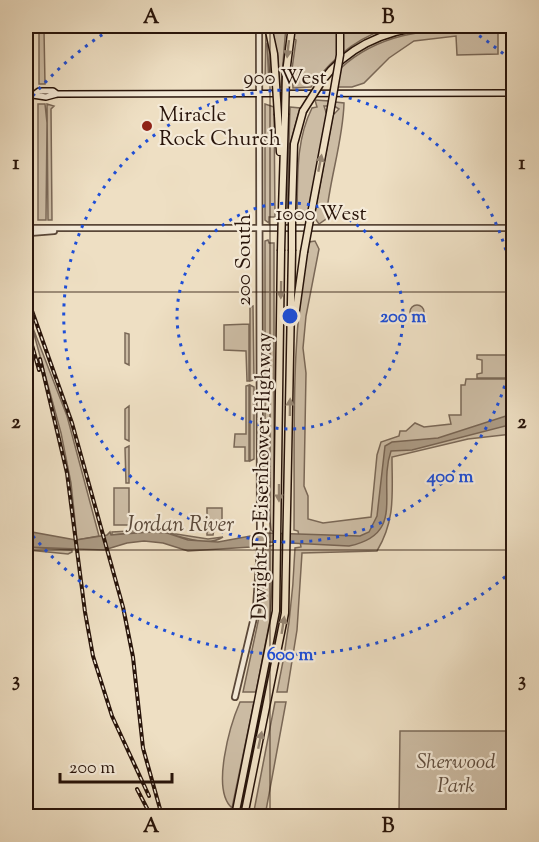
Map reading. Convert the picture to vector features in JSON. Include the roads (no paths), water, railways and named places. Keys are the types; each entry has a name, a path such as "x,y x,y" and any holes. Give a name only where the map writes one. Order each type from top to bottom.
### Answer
{"highway":[{"path":"268,26 282,115"},
{"path":"282,115 292,26"},
{"path":"291,350 304,252 340,55 340,26"},
{"name":"Dwight D. Eisenhower Highway","path":"244,815 285,613 294,144 303,111 333,68 368,41 398,30 429,26"},
{"name":"Dwight D. Eisenhower Highway","path":"235,816 264,682 276,611 279,550 282,115"}],"main road":[{"name":"900 West","path":"26,94 35,94 39,91 53,91 57,94 513,93"}],"street":[{"name":"200 South","path":"259,26 260,531"},
{"name":"1000 West","path":"29,230 513,228"},
{"path":"235,698 256,609 260,548"}],"railway":[{"path":"26,294 72,423 123,607 133,657 143,748 162,816"},
{"path":"26,324 39,370"},
{"path":"40,359 67,473 93,656 112,716 149,796"},
{"path":"137,789 151,816"}],"place":[{"name":"Miracle Rock Church","path":"147,126"}],"water label":[{"name":"Jordan River","path":"180,523"}],"park label":[{"name":"Sherwood Park","path":"456,773"}]}
